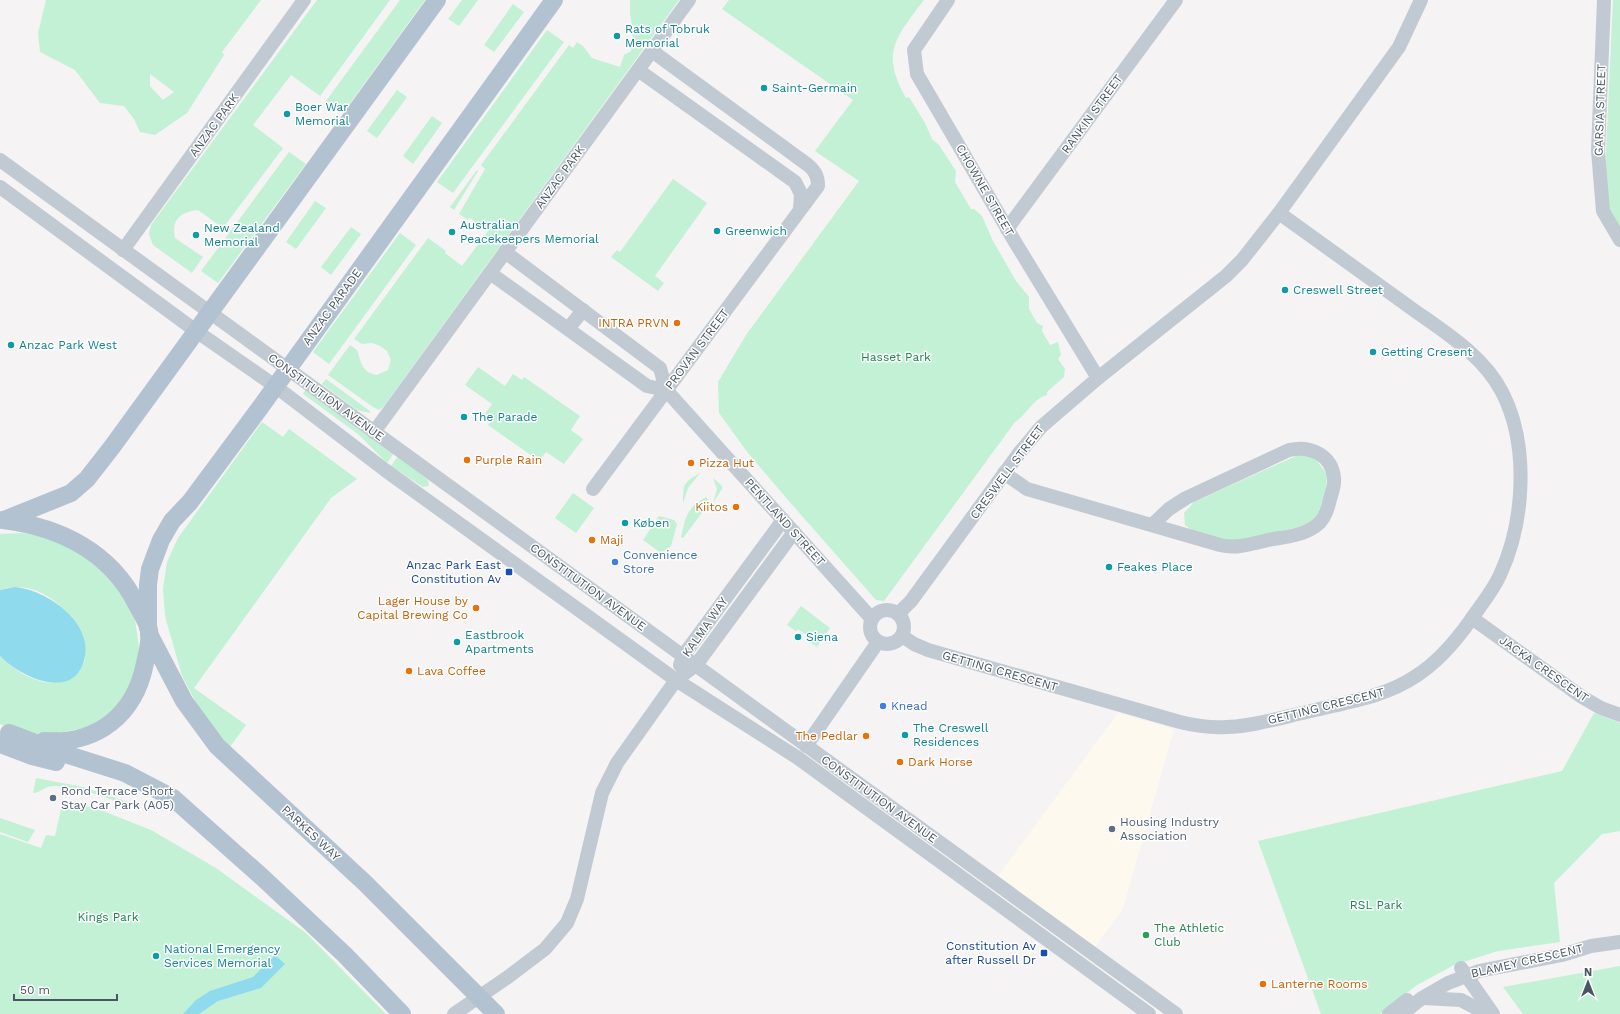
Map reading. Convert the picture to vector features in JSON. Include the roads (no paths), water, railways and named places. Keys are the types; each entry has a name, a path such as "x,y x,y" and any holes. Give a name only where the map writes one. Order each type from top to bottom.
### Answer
{"main road":[{"path":"2,520 65,496 87,479 210,313 437,0"},
{"name":"ANZAC PARADE","path":"3,735 30,739 66,741 88,736 108,726 121,714 136,693 143,672 149,631 149,577 154,554 172,521 190,502 276,386 554,0"},
{"name":"PARKES WAY","path":"2,520 55,531 92,551 110,567 126,586 184,701 217,746 365,883 496,1014"},
{"path":"3,735 125,773 157,788 184,806 345,955 400,1012"}],"street":[{"name":"ANZAC PARK","path":"123,250 304,0"},
{"name":"ANZAC PARK","path":"374,432 689,0"},
{"name":"CHOWNE STREET","path":"948,0 914,50 917,74 1098,378"},
{"name":"RANKIN STREET","path":"1008,229 1176,0"},
{"name":"CRESWELL STREET","path":"898,614 931,574 1027,442 1044,423 1230,272 1252,249 1399,47 1421,0"},
{"name":"GARSIA STREET","path":"1604,0 1598,151 1603,211 1620,240"},
{"name":"PROVAN STREET","path":"593,489 818,186 818,179 815,171 790,151 652,51"},
{"path":"638,70 795,182 799,188 801,200 800,209"},
{"path":"777,169 790,151"},
{"name":"CONSTITUTION AVENUE","path":"0,160 1176,1014"},
{"name":"CONSTITUTION AVENUE","path":"0,186 196,331 276,386 385,470 676,680 798,758 1149,1014"},
{"name":"GETTING CRESCENT","path":"902,636 910,642 928,650 1180,722 1219,728 1256,723 1392,690 1412,679 1432,664 1453,643 1500,576 1516,529 1520,454 1516,429 1507,403 1492,376 1470,352 1279,213"},
{"name":"PENTLAND STREET","path":"505,252 660,368 666,390 872,619"},
{"path":"490,272 647,386 666,390"},
{"path":"568,329 583,310"},
{"path":"616,363 630,345"},
{"path":"1004,474 1026,489 1152,525 1232,547 1304,532 1318,524 1325,515 1334,485 1333,471 1328,461 1319,453 1307,449 1289,450 1186,498 1169,509 1152,525"},
{"name":"KALMA WAY","path":"676,680 683,656 783,520"},
{"name":"KALMA WAY","path":"676,680 696,665 794,532"},
{"path":"884,610 894,611 904,622 902,636 894,643 884,644 878,642 870,629 872,619 884,610"},
{"name":"JACKA CRESCENT","path":"1472,618 1582,697 1601,708 1620,715"},
{"path":"806,746 878,642"},
{"path":"454,1014 508,977 545,949 567,923 578,899 602,793 617,763 676,680"},
{"name":"BLAMEY CRESCENT","path":"1389,1014 1421,989 1464,971 1562,955 1591,946 1620,942"},
{"path":"1088,970 1098,957"},
{"path":"1464,971 1493,1014"},
{"name":"BLAMEY CRESCENT","path":"1402,1014 1422,998 1448,983 1464,971"},
{"path":"1422,998 1457,999 1470,1004 1487,1014"}],"water":[{"path":"14,587 27,589 41,594 54,602 76,623 83,636 86,650 83,664 76,675 67,681 55,683 30,677 0,656 0,590"},
{"path":"275,955 285,964 261,988 218,1001 199,1014 183,1014 196,1000 210,991 253,977"}],"place":[{"name":"Rats of Tobruk Memorial","path":"617,36"},
{"name":"Saint-Germain","path":"764,88"},
{"name":"Boer War Memorial","path":"287,114"},
{"name":"Greenwich","path":"717,231"},
{"name":"Australian Peacekeepers Memorial","path":"452,232"},
{"name":"New Zealand Memorial","path":"196,235"},
{"name":"Creswell Street","path":"1285,290"},
{"name":"INTRA PRVN","path":"677,323"},
{"name":"Anzac Park West","path":"11,345"},
{"name":"Getting Cresent","path":"1373,352"},
{"name":"The Parade","path":"464,417"},
{"name":"Purple Rain","path":"467,460"},
{"name":"Pizza Hut","path":"691,463"},
{"name":"Kiitos","path":"736,507"},
{"name":"Køben","path":"625,523"},
{"name":"Maji","path":"592,540"},
{"name":"Convenience Store","path":"615,562"},
{"name":"Feakes Place","path":"1109,567"},
{"name":"Anzac Park East Constitution Av","path":"509,572"},
{"name":"Lager House by Capital Brewing Co","path":"476,608"},
{"name":"Siena","path":"798,637"},
{"name":"Eastbrook Apartments","path":"457,642"},
{"name":"Lava Coffee","path":"409,671"},
{"name":"Knead","path":"883,706"},
{"name":"The Creswell Residences","path":"905,735"},
{"name":"The Pedlar","path":"866,736"},
{"name":"Dark Horse","path":"900,762"},
{"name":"Rond Terrace Short Stay Car Park (A05)","path":"53,798"},
{"name":"Housing Industry Association","path":"1112,829"},
{"name":"The Athletic Club","path":"1146,935"},
{"name":"Constitution Av after Russell Dr","path":"1044,953"},
{"name":"National Emergency Services Memorial","path":"156,956"},
{"name":"Lanterne Rooms","path":"1263,984"}],"park label":[{"name":"Hasset Park","path":"896,357"},
{"name":"RSL Park","path":"1376,905"},
{"name":"Kings Park","path":"108,917"}]}
